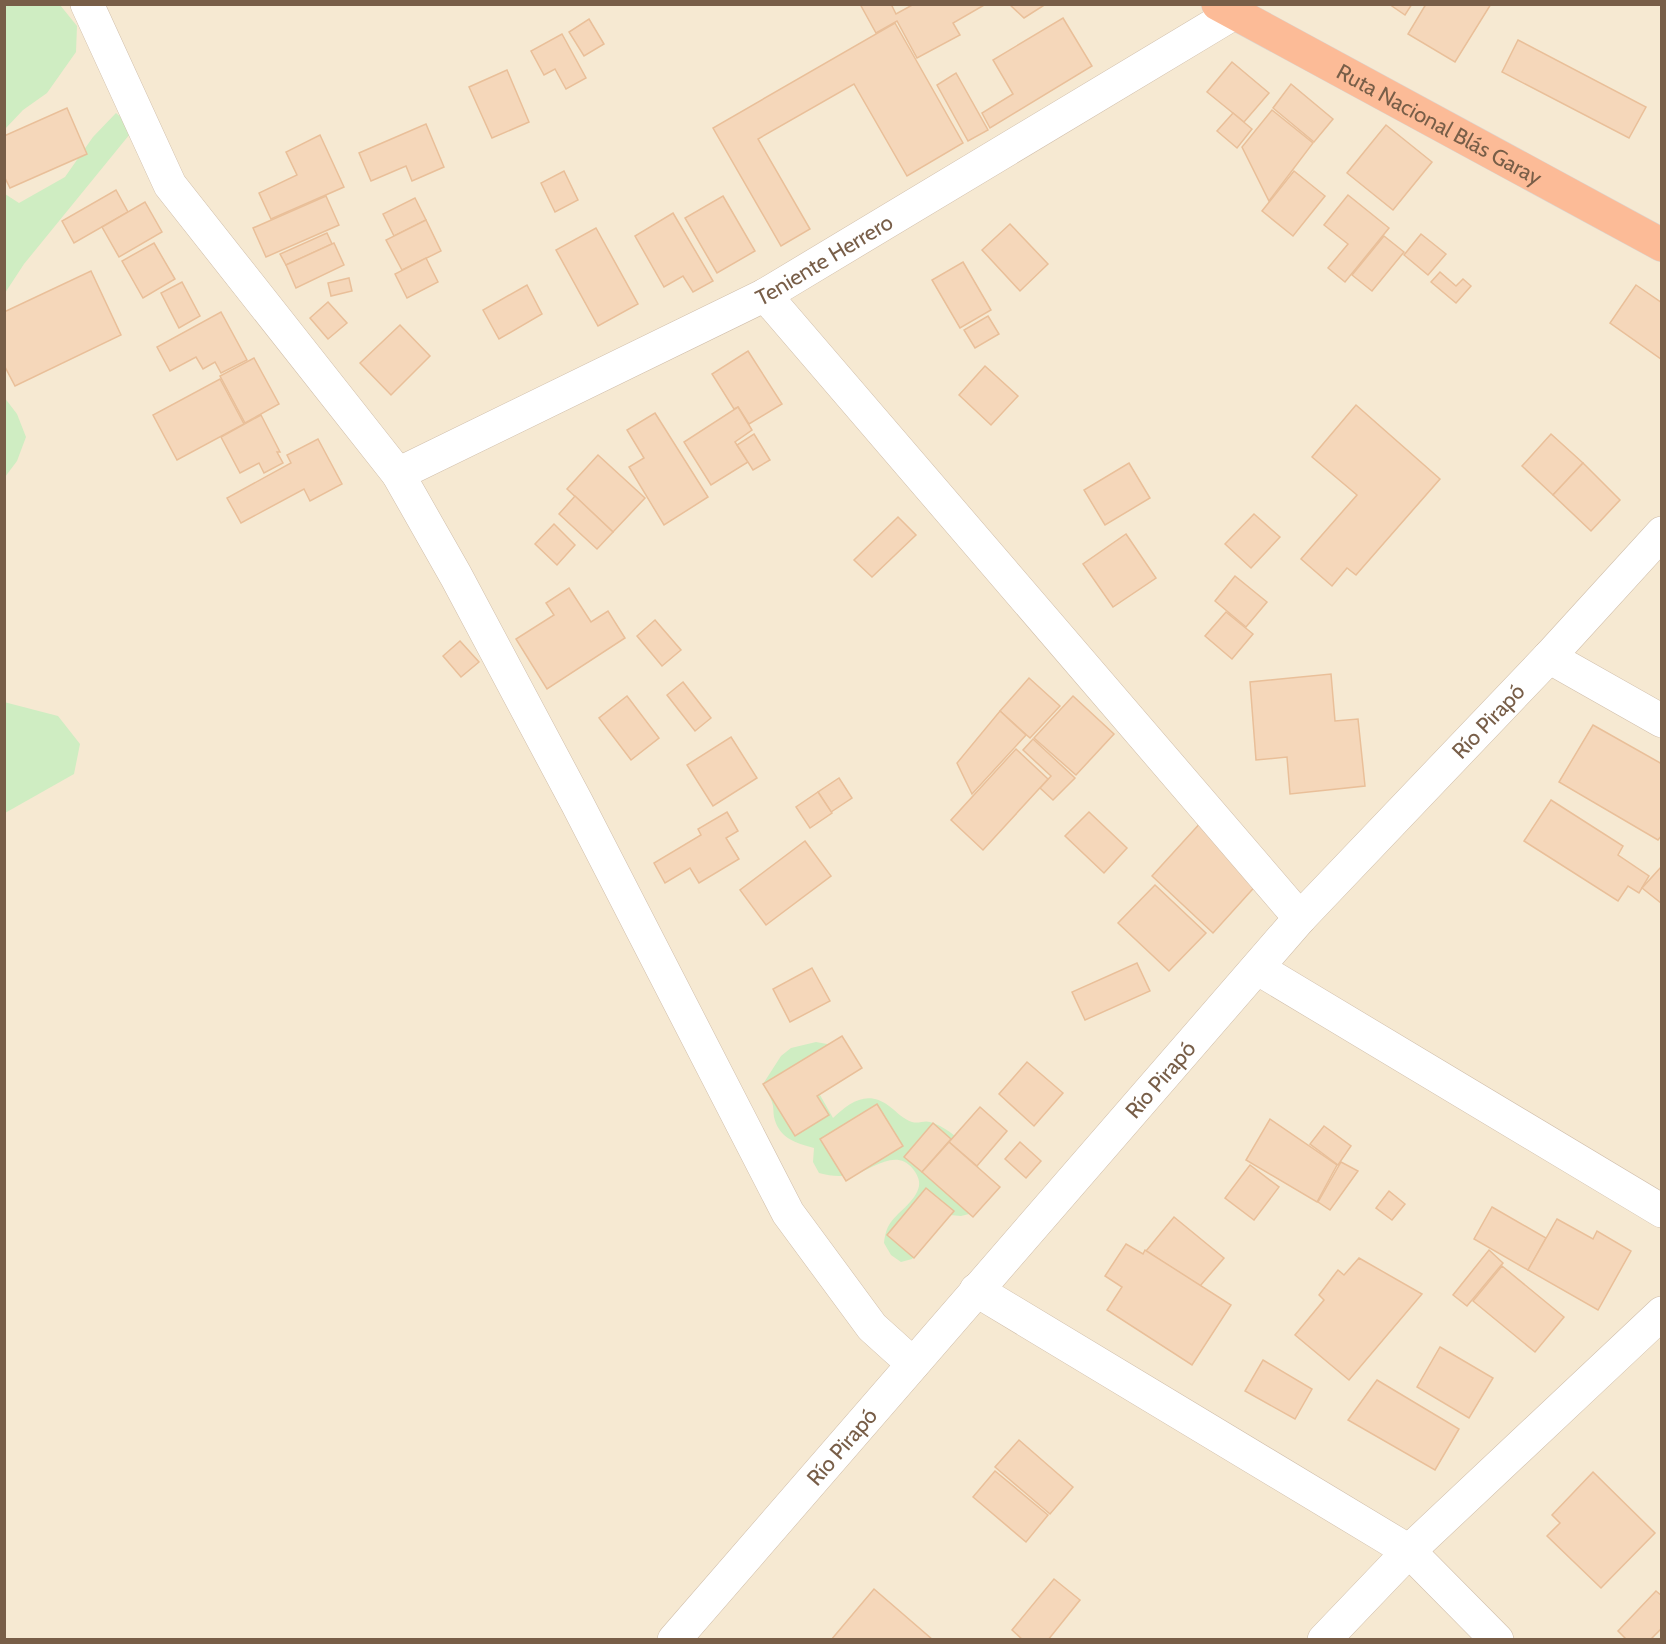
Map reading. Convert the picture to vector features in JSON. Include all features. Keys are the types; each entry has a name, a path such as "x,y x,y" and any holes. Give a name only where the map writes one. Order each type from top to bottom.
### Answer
{"highway":[{"name":"Ruta Nacional Blás Garay","path":"1226,9 1662,245"}],"street":[{"path":"87,4 170,185 398,474 456,576 577,803 788,1214 872,1327 913,1364"},
{"name":"Teniente Herrero","path":"398,474 765,295 1226,9"},
{"path":"765,295 1300,918"},
{"name":"Río Pirapó","path":"674,1640 1300,918 1549,657 1662,533"},
{"path":"1549,657 1662,721"},
{"path":"1257,968 1662,1211"},
{"path":"976,1290 1409,1551 1497,1640"},
{"path":"1324,1640 1409,1551 1662,1312"}],"shaded area":[{"path":"5,5 1661,5 1661,1639 5,1639"}],"green space":[{"path":"5,4 60,5 77,26 76,52 47,93 23,110 5,129"},
{"path":"116,113 134,129 24,264 5,293 5,194 19,203 65,177 93,137"},
{"path":"4,397 17,414 26,437 17,461 5,477"},
{"path":"4,702 58,716 80,744 74,774 5,813"},
{"path":"816,1042 827,1044 836,1050 834,1074 820,1095 833,1118 845,1107 859,1100 866,1098 881,1101 909,1121 930,1122 949,1132 965,1146 981,1172 985,1182 973,1213 961,1216 950,1215 912,1259 901,1262 891,1255 884,1243 889,1225 911,1201 919,1186 913,1169 899,1160 891,1160 851,1175 835,1176 819,1173 813,1162 814,1148 789,1139 776,1124 772,1102 763,1084 781,1056 791,1048"}],"building":[{"path":"860,4 891,4 896,14 914,4 986,4 953,23 960,35 917,58 897,21 876,33"},
{"path":"1009,4 1046,4 1024,18"},
{"path":"1389,4 1412,4 1405,15"},
{"path":"1426,4 1491,4 1455,62 1408,34"},
{"path":"1063,18 1092,66 990,128 982,113 1013,94 993,60"},
{"path":"589,19 604,44 584,56 569,32"},
{"path":"895,23 963,143 907,176 854,84 758,139 810,229 781,246 713,128"},
{"path":"562,34 586,78 566,89 555,69 544,75 531,51"},
{"path":"1518,40 1646,107 1629,138 1502,72"},
{"path":"1232,62 1269,93 1244,122 1207,92"},
{"path":"507,70 529,122 492,138 469,87"},
{"path":"956,73 988,130 968,141 937,85"},
{"path":"1291,84 1333,119 1314,142 1273,108"},
{"path":"67,108 87,154 10,188 4,176 4,136"},
{"path":"1272,110 1313,143 1269,201 1242,147"},
{"path":"1233,113 1252,129 1237,148 1217,131"},
{"path":"426,124 444,167 412,181 406,166 371,181 359,153"},
{"path":"1386,125 1432,162 1393,210 1347,173"},
{"path":"320,135 344,187 271,219 259,193 297,175 286,152"},
{"path":"564,171 578,200 555,212 541,183"},
{"path":"1294,171 1325,196 1293,236 1262,211"},
{"path":"116,190 128,212 74,243 62,221"},
{"path":"1348,195 1389,228 1345,282 1328,268 1348,244 1324,225"},
{"path":"326,196 339,225 266,257 253,228"},
{"path":"723,196 755,251 717,273 685,218"},
{"path":"415,198 426,220 394,236 383,214"},
{"path":"145,202 162,232 119,257 102,227"},
{"path":"673,213 713,281 693,292 683,276 664,287 635,236"},
{"path":"426,220 441,251 402,270 386,240"},
{"path":"1010,224 1048,264 1020,291 982,250"},
{"path":"596,228 638,304 598,326 556,250"},
{"path":"327,233 332,244 286,265 280,254"},
{"path":"1421,234 1446,254 1428,275 1404,255"},
{"path":"1384,236 1404,252 1372,291 1352,275"},
{"path":"154,243 175,279 143,298 122,261"},
{"path":"334,243 344,265 296,288 286,265"},
{"path":"426,258 438,282 407,298 395,274"},
{"path":"963,262 991,310 960,328 932,280"},
{"path":"91,271 121,335 15,386 4,365 4,312"},
{"path":"1440,272 1456,286 1463,279 1471,286 1456,303 1431,282"},
{"path":"349,278 352,291 331,296 328,283"},
{"path":"182,282 200,316 179,328 161,293"},
{"path":"527,285 542,314 499,339 483,310"},
{"path":"1636,285 1662,303 1661,359 1610,323"},
{"path":"328,302 347,323 328,339 310,318"},
{"path":"221,312 247,360 221,373 215,362 203,369 196,357 170,371 157,347"},
{"path":"988,316 999,334 975,348 964,330"},
{"path":"400,325 430,356 391,395 360,363"},
{"path":"748,351 782,404 749,424 738,407 734,409 712,374"},
{"path":"254,358 279,404 245,423 220,376"},
{"path":"985,366 1018,396 991,425 959,395"},
{"path":"220,379 244,424 177,460 153,415"},
{"path":"1356,405 1440,479 1356,575 1347,568 1332,586 1301,559 1357,495 1312,457"},
{"path":"738,407 752,430 735,442 748,462 711,485 684,442"},
{"path":"655,413 708,497 664,525 629,467 644,458 627,430"},
{"path":"261,415 280,452 277,452 283,463 264,473 259,463 240,473 221,437"},
{"path":"754,434 770,460 753,470 737,445"},
{"path":"1551,434 1583,463 1553,495 1522,466"},
{"path":"318,439 342,484 310,501 304,489 241,523 227,498 291,463 287,455"},
{"path":"598,455 645,498 613,532 567,489"},
{"path":"1129,463 1150,498 1105,525 1084,490"},
{"path":"1583,463 1620,500 1591,531 1553,495"},
{"path":"575,496 613,532 597,549 559,514"},
{"path":"1254,514 1280,537 1251,568 1225,544"},
{"path":"898,517 916,535 872,577 854,560"},
{"path":"554,524 575,545 557,565 535,544"},
{"path":"1126,534 1156,578 1113,607 1083,564"},
{"path":"1235,576 1267,602 1246,627 1215,601"},
{"path":"569,588 591,622 608,611 625,638 547,689 516,639 554,615 546,603"},
{"path":"1226,612 1253,634 1232,659 1205,636"},
{"path":"655,620 681,650 662,666 637,636"},
{"path":"460,641 479,662 461,677 443,656"},
{"path":"1331,674 1335,721 1358,719 1365,786 1290,794 1287,757 1256,760 1250,682"},
{"path":"1029,678 1060,706 1030,738 1000,711"},
{"path":"683,682 711,718 695,731 667,695"},
{"path":"627,696 659,738 631,760 599,718"},
{"path":"1073,696 1114,734 1076,775 1034,738"},
{"path":"1000,711 1026,735 972,794 957,763"},
{"path":"1593,725 1662,764 1662,835 1658,840 1559,782"},
{"path":"731,737 757,778 713,806 687,765"},
{"path":"1033,739 1075,778 1053,800 1040,788 1051,776 1023,750"},
{"path":"1016,749 1048,779 983,850 951,820"},
{"path":"839,778 852,798 831,812 818,792"},
{"path":"818,792 832,813 810,828 796,807"},
{"path":"1551,800 1623,846 1618,855 1649,876 1639,893 1628,886 1618,901 1524,841"},
{"path":"727,812 738,831 726,838 739,859 699,883 690,868 665,883 654,863 701,835 698,829"},
{"path":"1089,812 1127,848 1104,873 1065,836"},
{"path":"1203,820 1260,881 1213,933 1152,876"},
{"path":"805,841 831,876 766,925 740,890"},
{"path":"1662,866 1662,902 1661,903 1642,888"},
{"path":"1155,885 1206,933 1169,971 1118,923"},
{"path":"1137,963 1150,991 1085,1020 1072,992"},
{"path":"812,968 830,1001 790,1022 773,989"},
{"path":"842,1036 862,1068 817,1096 829,1115 795,1136 763,1084"},
{"path":"1027,1062 1063,1093 1034,1126 999,1094"},
{"path":"877,1104 903,1146 846,1181 820,1139"},
{"path":"980,1107 1007,1131 977,1166 949,1142"},
{"path":"1270,1119 1337,1165 1317,1202 1246,1160"},
{"path":"933,1123 951,1139 922,1172 904,1157"},
{"path":"1324,1126 1351,1146 1338,1165 1310,1144"},
{"path":"949,1142 1000,1187 973,1217 922,1172"},
{"path":"1020,1142 1041,1161 1026,1178 1005,1159"},
{"path":"1341,1162 1358,1171 1330,1210 1318,1202"},
{"path":"1250,1165 1279,1187 1254,1220 1225,1198"},
{"path":"926,1188 954,1211 914,1258 887,1235"},
{"path":"1389,1191 1405,1204 1392,1220 1376,1208"},
{"path":"1492,1207 1546,1238 1528,1270 1474,1239"},
{"path":"1174,1217 1224,1258 1200,1286 1146,1251"},
{"path":"1557,1219 1593,1239 1597,1231 1631,1251 1598,1310 1528,1270"},
{"path":"1126,1244 1143,1254 1145,1250 1231,1305 1192,1365 1107,1310 1122,1287 1105,1276"},
{"path":"1489,1250 1503,1263 1467,1306 1453,1295"},
{"path":"1359,1258 1422,1294 1349,1380 1295,1335 1324,1300 1319,1295 1338,1270 1344,1275"},
{"path":"1502,1266 1564,1317 1535,1352 1473,1301"},
{"path":"1440,1347 1493,1378 1469,1418 1417,1387"},
{"path":"1263,1360 1312,1389 1295,1419 1245,1391"},
{"path":"1377,1380 1459,1429 1435,1470 1348,1420"},
{"path":"1019,1440 1073,1487 1050,1514 995,1467"},
{"path":"995,1471 1048,1515 1026,1542 973,1497"},
{"path":"1593,1472 1655,1533 1601,1588 1547,1536 1560,1523 1552,1515"},
{"path":"1054,1579 1080,1600 1048,1640 1023,1640 1012,1630"},
{"path":"874,1589 933,1640 831,1640"},
{"path":"1656,1591 1662,1596 1662,1628 1650,1640 1627,1640 1618,1631"}]}
